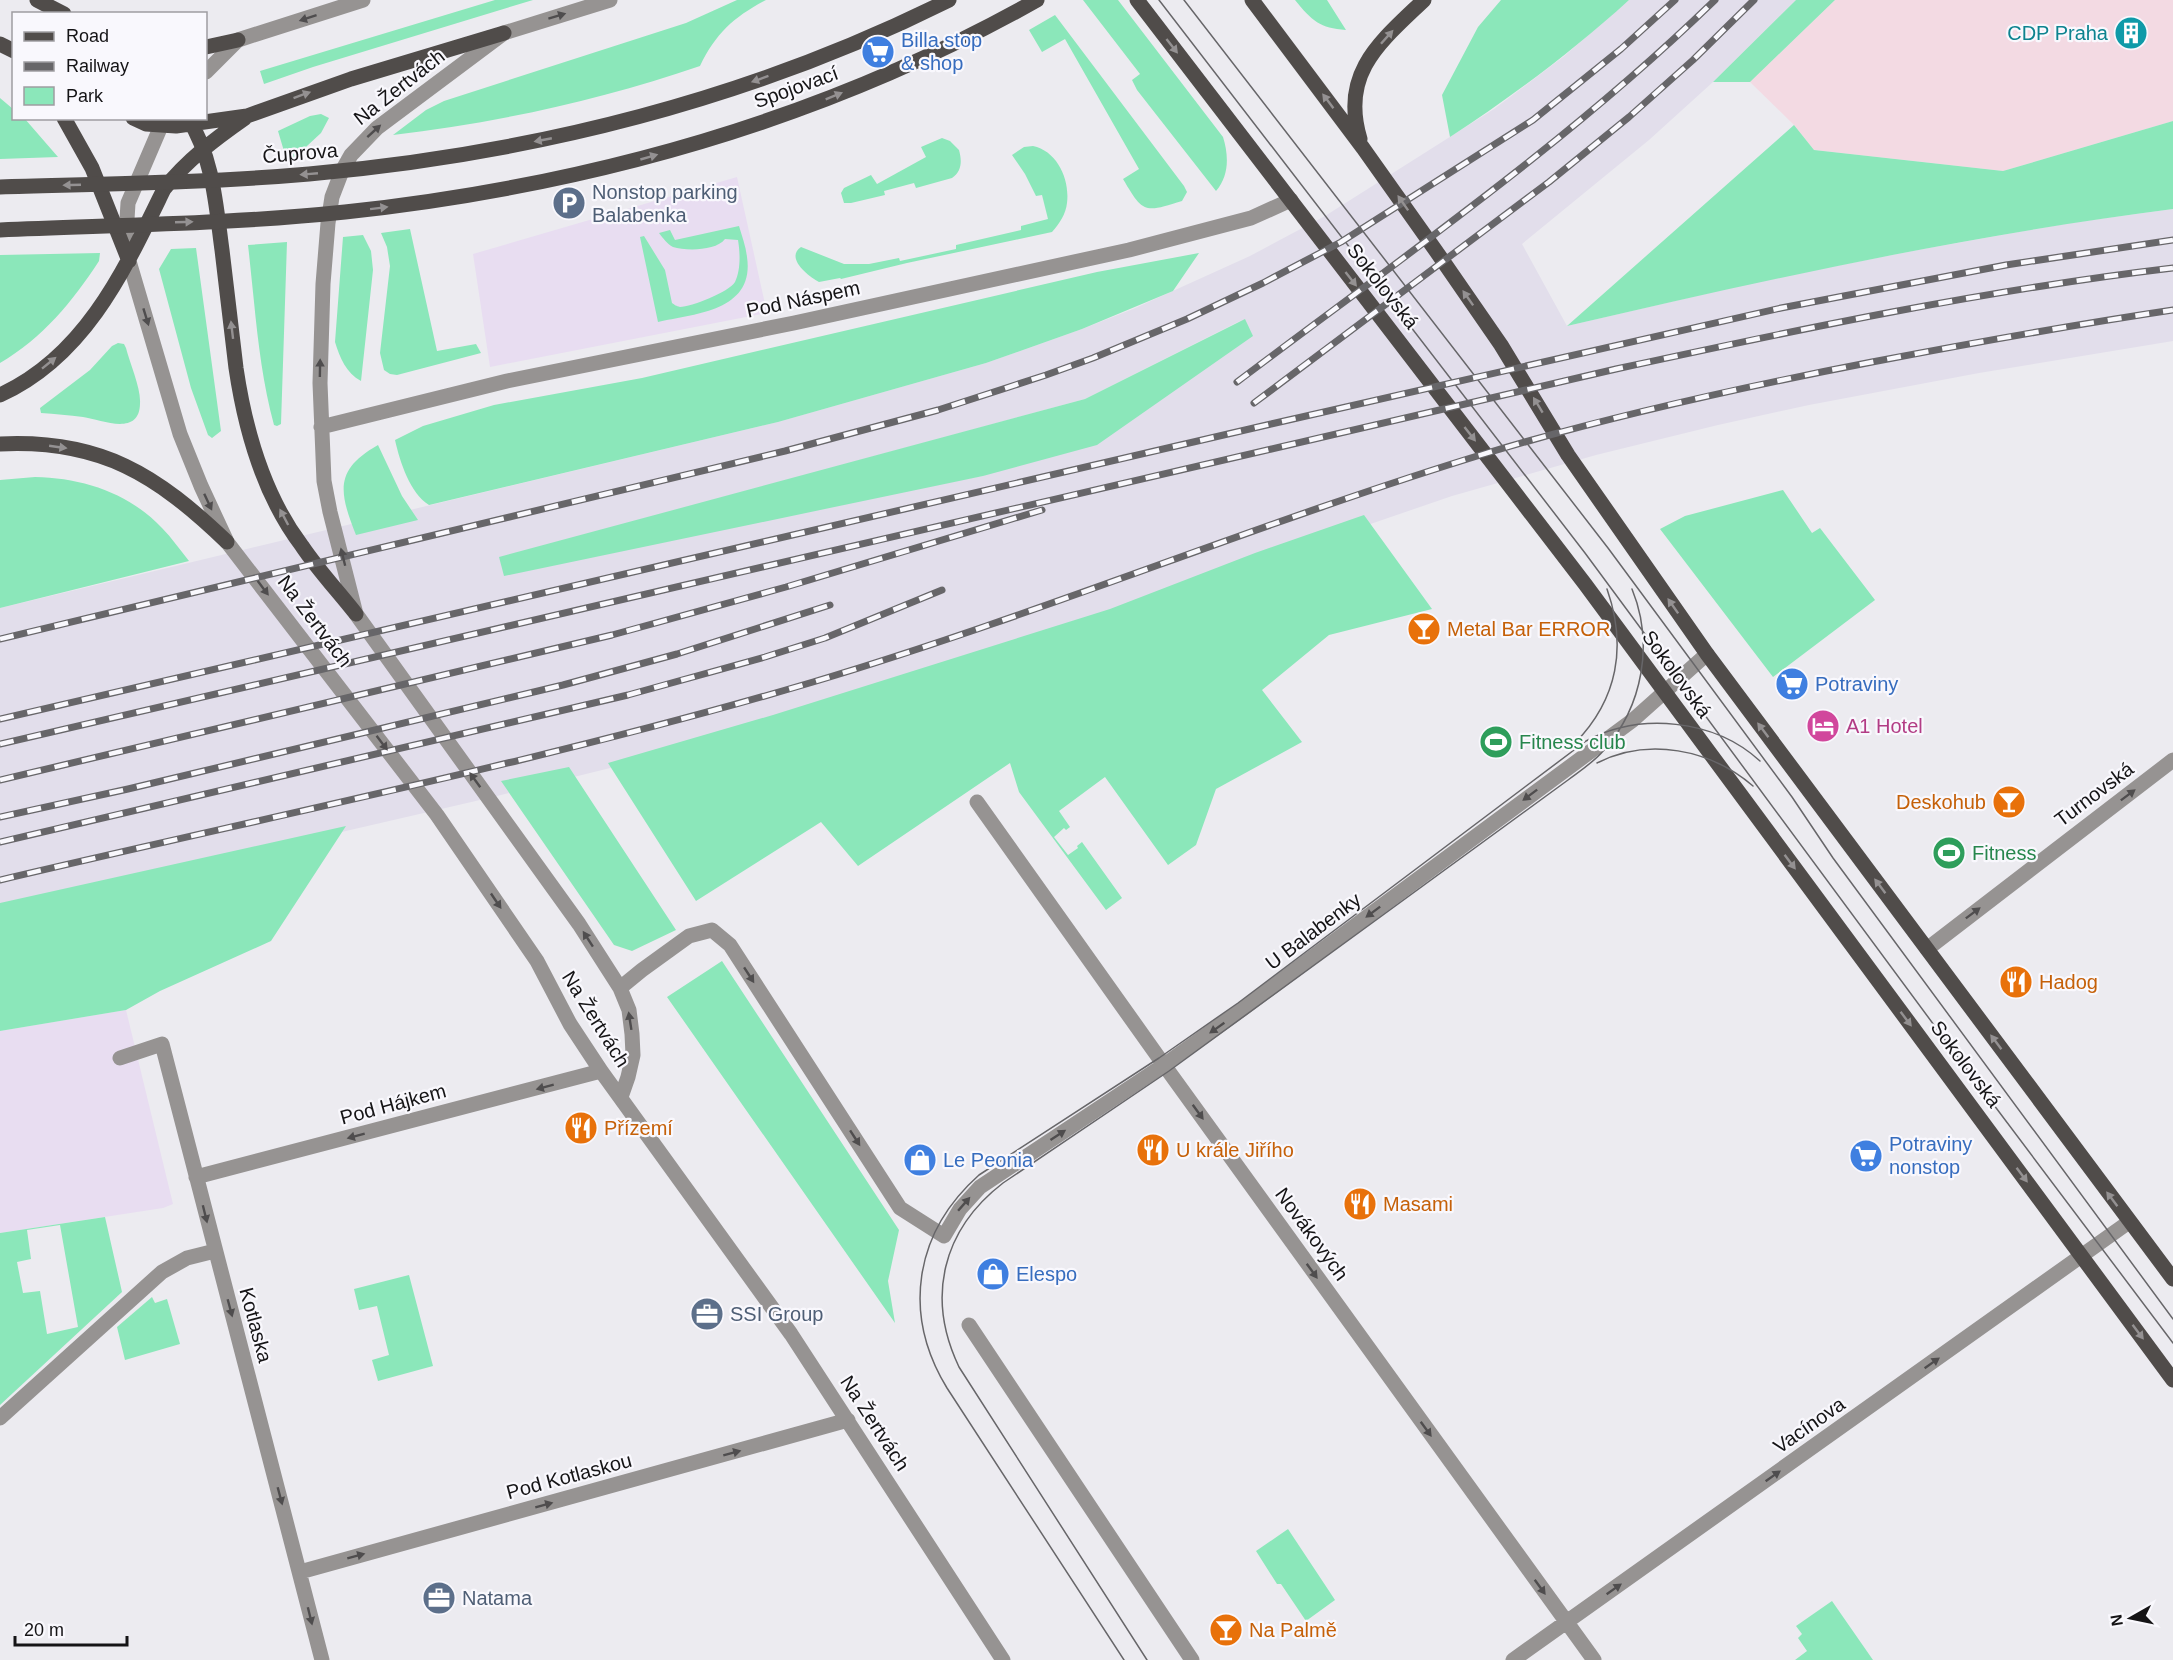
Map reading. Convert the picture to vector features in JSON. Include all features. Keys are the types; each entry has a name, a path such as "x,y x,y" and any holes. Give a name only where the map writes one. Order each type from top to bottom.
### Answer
{"main road":[{"path":"37,0 60,12"},
{"name":"Spojovací","path":"600,128 696,100 784,70 882,31 949,0"},
{"name":"Spojovací","path":"0,230 264,219 344,212 443,199 593,171 735,132 830,98 929,55 1038,0"},
{"name":"Sokolovská","path":"1137,0 1585,584 2173,1380"},
{"name":"Sokolovská","path":"1252,0 1363,148 1501,345 1568,455 1707,654 2173,1279"},
{"path":"1363,148 1355,123 1354,96 1359,76 1366,62 1381,44 1424,0"},
{"path":"207,120 247,116 351,79 504,33"},
{"path":"207,46 238,40"},
{"path":"0,394 35,374 80,335 98,313 129,261 164,189 203,148 247,116"},
{"path":"65,120 92,168 129,261"},
{"path":"137,120 146,124 190,121 203,148 217,217 237,370 255,451 283,516 301,546 356,614"},
{"name":"Čuprova","path":"0,187 196,181 331,172 473,153 600,128"},
{"path":"0,444 44,445 74,449 127,465 166,488 196,512 227,542"}],"street":[{"path":"207,71 238,40 363,0"},
{"path":"504,33 610,0"},
{"name":"Na Žertvách","path":"356,614 324,481 321,427 321,330 325,249 332,197 342,171 357,148 377,128 504,33"},
{"name":"Na Žertvách","path":"164,122 128,203 126,227 129,261 180,434 227,542 437,815 537,961 570,1024 601,1071 785,1325 1003,1660"},
{"name":"Pod Náspem","path":"321,427 507,381 794,323 1129,250 1251,218 1291,200"},
{"path":"356,614 579,924 620,988"},
{"name":"U Balabenky","path":"944,1236 960,1209 980,1187 1164,1065 1237,1013 1633,720 1707,654"},
{"name":"Turnovská","path":"1927,949 2173,760"},
{"name":"Novákových","path":"977,802 1594,1660"},
{"name":"Na Žertvách","path":"621,1097 633,1056 628,1010 620,988 689,936 712,930 730,945 900,1208 944,1236"},
{"name":"Kotlaska","path":"120,1058 162,1044 322,1660"},
{"name":"Pod Hájkem","path":"196,1177 601,1071"},
{"name":"Vacínova","path":"1513,1660 2129,1222"},
{"path":"0,1418 162,1272 188,1258 215,1251"},
{"path":"969,1325 1192,1660"},
{"name":"Pod Kotlaskou","path":"300,1572 848,1420"}],"shaded area":[{"path":"1629,0 1796,0 1713,82 1649,140 1522,244 1567,326 1774,278 1923,249 2070,223 2173,209 2173,341 1979,373 1809,405 1596,455 1452,496 1254,564 679,751 493,797 0,911 0,608 778,422 986,363 1133,309 1250,256 1325,216 1494,109 1563,57","holes":["1244,319 983,476 499,558 1085,399"]},
{"path":"1835,0 2173,0 2173,121 2003,171 1814,150 1794,125 1750,82"},
{"path":"737,177 767,313 490,367 473,254"},
{"path":"126,1010 173,1204 163,1208 0,1233 0,1031"}],"green space":[{"path":"495,0 533,0 264,84 260,71"},
{"path":"737,0 766,0 744,13 719,35 700,66 587,100 548,109 470,124 393,135 426,110 444,101 686,23"},
{"path":"1083,0 1118,0 1223,137 1227,166 1216,191 1137,90 1132,80 1140,74"},
{"path":"1295,0 1327,0 1346,30 1317,22"},
{"path":"1501,0 1629,0 1542,72 1450,137 1442,95 1478,27"},
{"path":"1796,0 1835,0 1750,82 1713,82"},
{"path":"1055,15 1184,186 1187,192 1182,201 1152,208 1140,204 1135,198 1123,179 1139,169 1065,39 1042,52 1029,30"},
{"path":"0,98 12,108 12,120 26,120 58,157 0,159"},
{"path":"321,114 329,118 321,133 294,158 286,158 278,131 310,116"},
{"path":"2173,121 2173,209 1945,245 1567,326 1794,125 1814,150 2003,171"},
{"path":"942,138 950,141 959,150 961,158 958,172 952,178 916,188 914,183 884,191 885,195 844,203 841,193 844,188 871,175 877,184 926,157 921,147"},
{"path":"1033,146 1049,154 1055,160 1066,185 1065,211 1052,232 819,282 809,276 797,261 797,251 801,247 844,264 869,264 899,258 900,261 956,249 956,245 1021,230 1021,226 1048,219 1042,195 1036,196 1012,155 1024,147"},
{"path":"739,226 747,257 747,275 742,289 719,307 658,322 640,237 644,236 665,270 672,303 680,307 709,298 735,282 740,255 738,240 725,239 708,248 685,249 671,246 659,233 670,230 675,240"},
{"path":"410,229 437,351 476,344 481,353 397,375 384,370 380,353 390,266 387,247 381,233"},
{"path":"363,235 371,251 373,270 361,381 351,374 344,364 335,342 343,237"},
{"path":"287,242 281,424 277,426 274,425 264,380 248,245"},
{"path":"196,248 221,431 212,438 208,435 191,388 159,269 171,249"},
{"path":"100,253 99,261 89,276 56,318 30,342 0,363 0,255"},
{"path":"1199,253 1173,291 1082,329 986,363 778,422 429,505 422,500 411,485 395,440 423,426 494,405 642,378 1097,272"},
{"path":"1245,319 1253,336 1097,445 983,476 504,576 499,557 1085,399"},
{"path":"118,343 124,344 126,348 139,390 140,403 134,420 119,424 83,417 41,413 40,408 90,370 112,346"},
{"path":"378,445 402,496 418,520 356,535 346,506 344,483 347,473 354,464"},
{"path":"35,477 88,484 135,505 166,532 189,561 0,608 0,480"},
{"path":"1783,490 1812,533 1820,528 1875,600 1773,677 1660,529 1685,516"},
{"path":"1364,515 1432,609 1329,635 1262,690 1302,742 1216,789 1196,845 1168,865 1105,777 1059,811 1070,827 1066,830 1064,828 1054,837 1068,855 1082,842 1122,898 1106,910 1019,792 1010,763 858,866 821,822 696,901 608,763 773,715 1110,609 1255,553"},
{"path":"569,767 676,930 632,951 614,945 501,781"},
{"path":"346,826 271,941 160,991 126,1010 0,1031 0,903"},
{"path":"722,961 899,1230 888,1281 895,1323 667,997"},
{"path":"105,1217 122,1292 0,1405 0,1233","holes":["60,1225 78,1327 47,1334 40,1291 23,1293 17,1262 31,1259 27,1230"]},
{"path":"409,1275 433,1366 378,1381 372,1360 389,1355 377,1306 359,1310 354,1289"},
{"path":"152,1297 155,1303 167,1299 180,1344 125,1360 117,1327"},
{"path":"1288,1529 1335,1600 1306,1621 1281,1584 1277,1584 1256,1551"},
{"path":"1832,1601 1873,1660 1795,1660 1807,1651 1798,1638 1802,1634 1796,1626"}],"tram line":[{"path":"1159,0 1585,553 1951,1048 2173,1343"},
{"path":"1184,0 1608,548 2173,1319"},
{"path":"1575,743 1590,726 1601,708 1615,671 1616,631 1607,589"},
{"path":"1147,1660 959,1367 943,1316 942,1291 946,1267 954,1244 966,1222 982,1202 1003,1183 1169,1071 1596,758 1617,733 1628,714 1641,673 1642,631 1639,610 1632,589"},
{"path":"1124,1660 947,1388 933,1360 924,1332 920,1303 922,1276 928,1248 940,1222 957,1198 979,1175 1159,1058 1238,1003 1586,741 1630,726 1676,724 1721,736 1742,747 1760,761"},
{"path":"1597,763 1637,750 1678,751 1718,763 1753,786"}],"railway":[{"path":"0,639 785,451 938,410 1093,358 1187,319 1341,242 1533,120 1621,49 1675,0"},
{"path":"1237,382 1543,151 1659,52 1715,0"},
{"path":"1254,403 1549,182 1629,117 1693,60 1754,0"},
{"path":"0,719 1781,308 2006,265 2173,240"},
{"path":"0,744 1616,369 1824,325 1963,299 2173,268"},
{"path":"0,880 408,787 713,711 813,682 983,627 1402,480 1583,426 1727,392 1872,362 2173,310"},
{"path":"0,780 612,635 786,587 1042,510"},
{"path":"0,842 628,695 825,638 942,590"},
{"path":"0,817 128,789 563,685 677,654 830,605"}],"place":[{"name":"CDP Praha","path":"2131,33"},
{"name":"Billa stop & shop","path":"878,52"},
{"name":"Nonstop parking Balabenka","path":"569,203"},
{"name":"Metal Bar ERROR","path":"1424,629"},
{"name":"Potraviny","path":"1792,684"},
{"name":"A1 Hotel","path":"1823,726"},
{"name":"Fitness club","path":"1496,742"},
{"name":"Deskohub","path":"2009,802"},
{"name":"Fitness","path":"1949,853"},
{"name":"Hadog","path":"2016,982"},
{"name":"Přízemí","path":"581,1128"},
{"name":"U krále Jiřího","path":"1153,1150"},
{"name":"Potraviny nonstop","path":"1866,1156"},
{"name":"Le Peonia","path":"920,1160"},
{"name":"Masami","path":"1360,1204"},
{"name":"Elespo","path":"993,1274"},
{"name":"SSI Group","path":"707,1314"},
{"name":"Natama","path":"439,1598"},
{"name":"Na Palmě","path":"1226,1630"}]}
